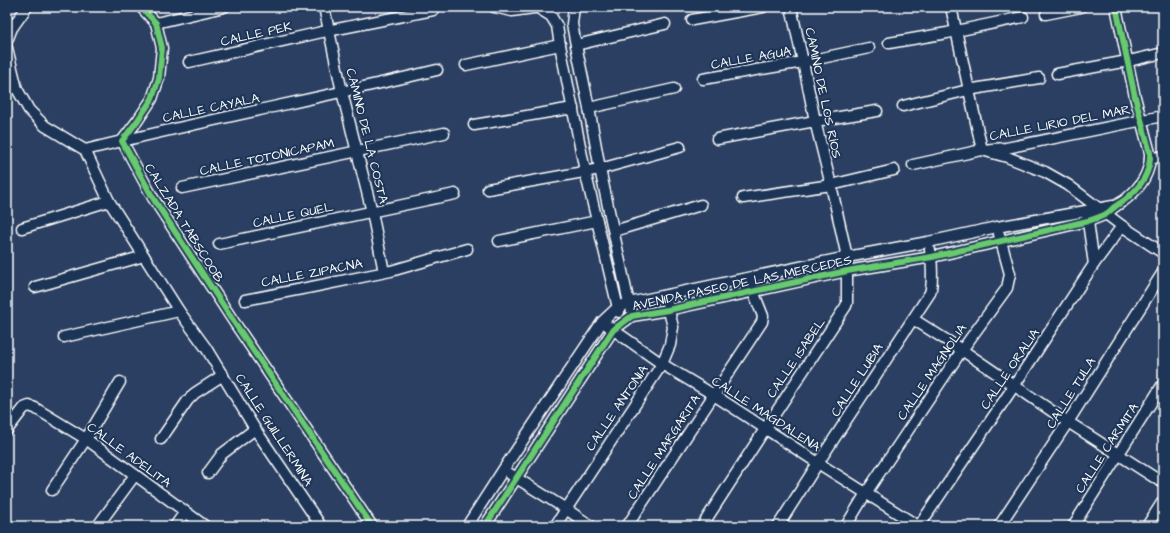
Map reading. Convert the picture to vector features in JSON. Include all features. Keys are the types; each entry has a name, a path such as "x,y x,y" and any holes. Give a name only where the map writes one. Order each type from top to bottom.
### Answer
{"street":[{"path":"7,41 10,24 27,7"},
{"path":"122,141 152,99 159,78 162,48 156,23 141,7"},
{"path":"156,23 224,7"},
{"name":"CAMINO DE LA COSTA","path":"324,7 342,92 372,212 384,272"},
{"path":"494,7 512,11 540,7 552,16 557,26 585,171 622,323"},
{"path":"574,7 572,24 600,169 632,316"},
{"path":"692,20 763,7"},
{"name":"CAMINO DE LOS RÍOS","path":"791,7 815,121 847,257"},
{"path":"951,7 982,150 1007,157 1045,172 1068,185 1122,226 1163,253"},
{"path":"1046,14 1081,7"},
{"path":"1116,7 1127,60 1150,153 1150,159 1163,156"},
{"name":"CALLE PEK","path":"189,62 433,10"},
{"path":"889,43 1023,17"},
{"path":"576,45 665,24"},
{"path":"466,65 560,45"},
{"path":"7,48 17,89 29,110 45,126 85,150"},
{"name":"CALLE AGUA","path":"703,79 803,62 869,48"},
{"path":"1057,74 1163,53"},
{"name":"CALLE CAYALA","path":"85,150 437,70"},
{"path":"903,106 968,90 1038,78"},
{"path":"589,108 674,88"},
{"path":"474,124 573,108"},
{"path":"718,139 877,111"},
{"name":"CALLE LIRIO DEL MAR","path":"913,165 982,150 1006,148 1163,116"},
{"name":"CALLE TOTONICAPAM","path":"182,188 444,133"},
{"name":"CALZADA TABSCOOB","path":"122,141 153,198 234,322 372,526"},
{"path":"488,189 600,169 680,147"},
{"name":"CALLE GUILLERMINA","path":"85,150 109,201 179,311 206,348 255,429 319,523 318,526"},
{"name":"AVENIDA PASEO DE LAS MERCEDES","path":"485,526 613,330 632,316 668,310 847,271 932,257 1001,241 1087,216 1116,206 1130,196 1143,182 1150,159"},
{"path":"743,198 831,185 894,170"},
{"name":"CALLE QUEL","path":"219,244 455,194"},
{"path":"22,228 109,201"},
{"path":"614,231 701,205"},
{"path":"1087,216 1094,264"},
{"name":"AVENIDA PASEO DE LAS MERCEDES","path":"467,526 602,322 618,307 665,295 997,227 1087,216"},
{"path":"499,241 597,221"},
{"name":"CALLE ORALIA","path":"918,526 1014,386 1094,264 1122,226"},
{"name":"CALLE MAGNOLIA","path":"846,526 866,493 962,350 1007,288 1010,274 997,227"},
{"name":"CALLE LUBIA","path":"778,526 930,293 932,287 932,257 928,242"},
{"name":"CALLE ZIPACNA","path":"245,300 391,271 467,249"},
{"path":"35,287 144,256"},
{"name":"CALLE ISABEL","path":"702,526 846,306 848,299 847,257"},
{"name":"CALLE TULA","path":"999,526 1068,422 1163,272"},
{"name":"CALLE MARGARITA","path":"627,526 762,322 763,316 748,278"},
{"name":"CALLE ANTONIA","path":"555,526 662,364 670,345 672,327 665,295"},
{"path":"64,337 179,311"},
{"path":"913,319 1163,483"},
{"name":"CALLE MAGDALENA","path":"602,322 662,364 714,395 918,526"},
{"path":"161,438 188,400 195,393 223,376"},
{"path":"52,490 86,439 120,382"},
{"name":"CALLE CARMITA","path":"1073,526 1163,384"},
{"name":"CALLE ADELITA","path":"7,430 24,408 29,406 35,408 86,439 205,526"},
{"path":"208,473 222,454 255,429"},
{"path":"503,470 591,526"},
{"path":"99,524 135,475"},
{"path":"1147,526 1163,501"},
{"path":"175,526 185,512"}],"cycle path":[{"path":"141,7 156,23 162,48 159,78 152,99 122,141 153,198 234,322 372,526"},
{"path":"485,526 613,330 632,316 668,310 847,271 932,257 1088,221 1106,214 1125,200 1144,179 1149,167 1150,153 1135,97 1116,7"}]}
